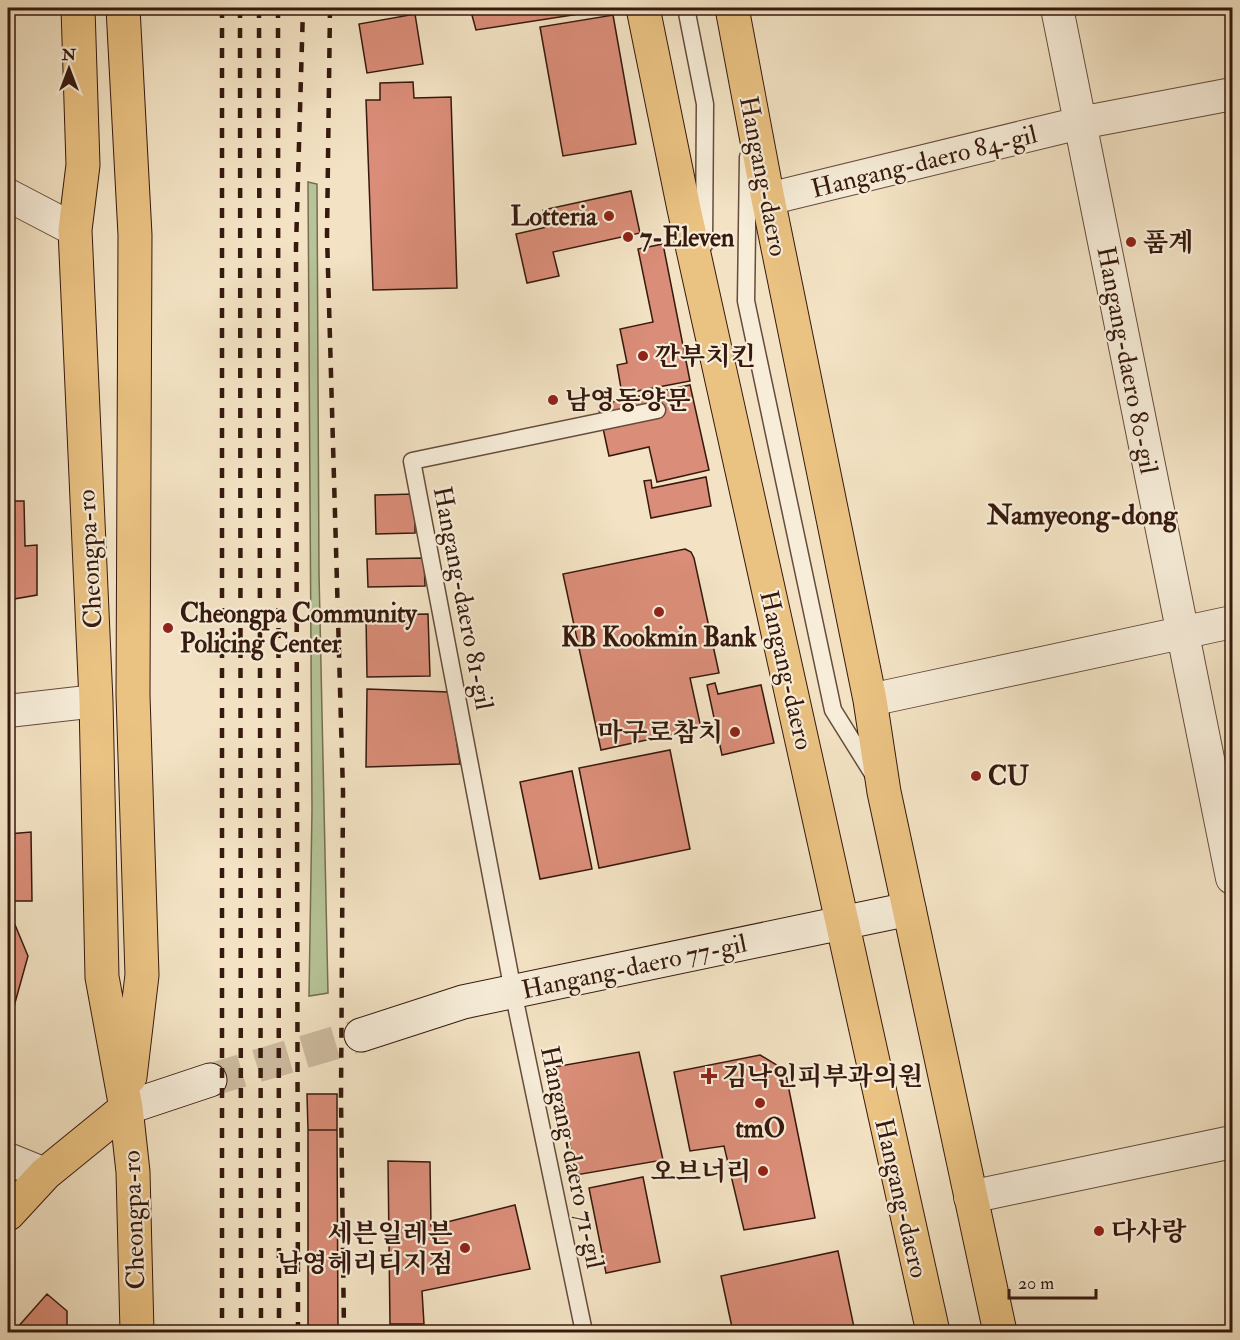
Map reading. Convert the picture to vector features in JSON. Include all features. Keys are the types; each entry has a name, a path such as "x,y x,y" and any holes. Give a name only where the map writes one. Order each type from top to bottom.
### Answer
{"main road":[{"name":"Cheongpa-ro","path":"78,8 83,165 75,230 96,701 102,977 126,1108 133,1172 137,1332"},
{"name":"Cheongpa-ro","path":"123,8 135,235 133,695 142,975 126,1108"},
{"name":"Hangang-daero","path":"643,8 841,922 933,1332"},
{"name":"Hangang-daero","path":"732,8 768,199 870,700 884,792 1000,1332"},
{"name":"Hangang-daero 77-gil","path":"361,1035 463,1002 909,909"},
{"path":"8,1214 45,1174 126,1108 210,1080"}],"street":[{"path":"1057,8 1080,123"},
{"name":"Hangang-daero 84-gil","path":"768,199 1080,123 1233,94"},
{"name":"Hangang-daero 80-gil","path":"1080,123 1233,878"},
{"path":"8,195 75,230"},
{"path":"870,700 1233,622"},
{"path":"8,711 96,701"},
{"path":"970,1197 1233,1143"},
{"path":"8,1159 45,1174"}],"lane":[{"path":"686,8 705,104 704,296"},
{"path":"749,97 746,301 833,710 884,792"},
{"name":"Hangang-daero 81-gil","path":"513,991 412,461 657,410"},
{"name":"Hangang-daero 71-gil","path":"513,991 584,1332"}],"green space":[{"path":"308,182 317,184 319,573 328,993 309,996 312,809"}],"building":[{"path":"470,8 618,8 476,30"},
{"path":"415,14 423,64 367,73 359,24"},
{"path":"613,15 636,144 563,156 540,27"},
{"path":"413,82 414,98 451,97 457,288 373,290 366,100 380,100 380,83"},
{"path":"631,191 640,233 553,252 559,276 527,283 516,234 547,227 543,210"},
{"path":"663,244 690,381 622,394 617,365 627,363 620,329 653,322 638,249"},
{"path":"8,278 11,325 8,325"},
{"path":"690,385 709,470 657,482 649,447 609,456 598,405"},
{"path":"706,477 711,506 651,518 644,481 651,480 652,488"},
{"path":"415,494 415,533 376,534 375,495"},
{"path":"8,501 24,501 25,546 37,545 37,595 8,600"},
{"path":"685,549 691,552 694,558 719,673 690,678 701,728 601,750 563,574"},
{"path":"424,558 425,586 368,587 367,559"},
{"path":"428,614 430,676 367,677 366,615"},
{"path":"715,683 718,694 761,685 774,743 722,755 707,685"},
{"path":"367,689 449,692 460,764 366,767"},
{"path":"670,750 690,849 599,868 579,768"},
{"path":"572,771 592,869 540,879 520,782"},
{"path":"31,832 32,901 8,901 8,834"},
{"path":"13,920 28,956 13,1010 8,1008 8,922"},
{"path":"639,1052 663,1160 576,1175 554,1067"},
{"path":"760,1055 785,1070 815,1218 744,1230 724,1146 690,1151 674,1072"},
{"path":"8,1056 13,1071 8,1090"},
{"path":"307,1094 337,1094 337,1130 308,1130"},
{"path":"308,1130 337,1130 338,1332 308,1332"},
{"path":"388,1161 430,1162 431,1226 515,1205 530,1269 422,1291 424,1324 390,1324"},
{"path":"643,1177 660,1262 606,1273 589,1188"},
{"path":"838,1251 855,1332 733,1332 721,1276"},
{"path":"47,1294 67,1311 67,1332 22,1332 17,1328"}],"tunnel":[{"path":"210,1080 361,1035"}],"railway":[{"path":"222,8 222,1332"},
{"path":"240,8 241,1332"},
{"path":"259,8 261,1332"},
{"path":"278,8 279,1332"},
{"path":"298,1332 296,247 303,8"},
{"path":"330,8 327,235 343,792 341,1099 344,1332"}],"place":[{"name":"Lotteria","path":"609,216"},
{"name":"7-Eleven","path":"628,237"},
{"name":"품계","path":"1131,242"},
{"name":"깐부치킨","path":"643,356"},
{"name":"남영동양문","path":"553,400"},
{"name":"KB Kookmin Bank","path":"659,612"},
{"name":"Cheongpa Community Policing Center","path":"168,628"},
{"name":"마구로참치","path":"735,732"},
{"name":"CU","path":"976,776"},
{"name":"김낙인피부과의원","path":"709,1076"},
{"name":"tmO","path":"760,1103"},
{"name":"오브너리","path":"763,1171"},
{"name":"다사랑","path":"1099,1231"},
{"name":"세븐일레븐 남영헤리티지점","path":"465,1248"}],"district":[{"name":"Namyeong-dong","path":"1082,514"}]}
